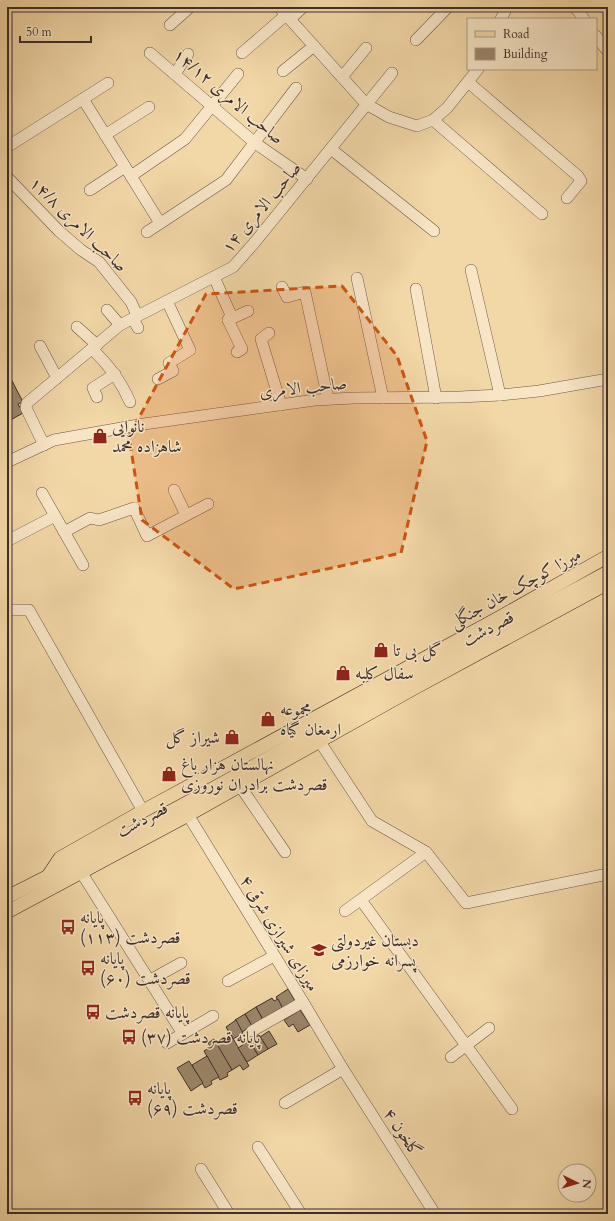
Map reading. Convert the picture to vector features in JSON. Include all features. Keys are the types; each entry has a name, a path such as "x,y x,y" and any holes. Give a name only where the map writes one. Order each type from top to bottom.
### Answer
{"main road":[{"name":"میرزا کوچک خان جنگلی","path":"49,883 60,858 143,811 402,677 495,620 608,556"},
{"name":"قصردشت","path":"238,781 402,677 608,572"},
{"name":"قصردشت","path":"7,912 49,883 238,781 320,742 608,582"},
{"name":"قصردشت","path":"7,897 49,883"}],"street":[{"path":"170,25 190,7"},
{"path":"242,53 285,13 303,7"},
{"path":"416,40 448,7"},
{"path":"502,18 507,7"},
{"path":"575,7 583,18"},
{"path":"285,13 366,104 389,117 417,126 433,120 447,108 477,70"},
{"path":"597,37 608,52"},
{"path":"283,71 314,46"},
{"path":"342,77 366,48"},
{"name":"۱۴/۱۲ صاحب الامری","path":"150,53 255,143 307,179"},
{"path":"175,74 188,54"},
{"name":"۱۴ صاحب الامری","path":"44,445 26,408 27,403 120,325 136,321 167,301 233,267 307,179 392,73"},
{"path":"90,190 128,172 185,139 238,74"},
{"path":"468,82 578,176 581,181 568,198"},
{"path":"7,147 108,83"},
{"path":"147,232 226,180 296,88"},
{"path":"83,99 160,223"},
{"path":"105,134 149,107"},
{"path":"433,120 542,214"},
{"path":"331,149 434,231"},
{"name":"صاحب الامری ۱۴/۸","path":"7,177 59,231 80,250 99,262 131,302 136,313 136,321"},
{"path":"471,270 500,395"},
{"path":"214,277 231,315 228,320"},
{"path":"357,278 383,398"},
{"path":"282,287 287,297 305,292 328,399"},
{"path":"416,289 436,398"},
{"path":"158,379 173,371 169,363 190,350 167,301"},
{"path":"107,310 120,325"},
{"path":"228,320 248,311"},
{"path":"228,320 242,349 237,352"},
{"path":"77,327 115,374 124,388 130,402"},
{"path":"270,333 261,339 281,405"},
{"path":"40,346 57,378"},
{"path":"98,397 94,388 115,374"},
{"name":"صاحب الامری","path":"7,462 54,440 133,426 281,405 328,399 436,398 500,395 539,391 608,378"},
{"path":"174,490 186,515"},
{"path":"42,493 83,565"},
{"path":"64,532 90,518 99,520 134,508 147,536 208,504"},
{"path":"7,541 55,516"},
{"path":"7,610 29,610 143,811"},
{"path":"320,742 372,821 426,852 466,903 608,874"},
{"path":"238,781 285,852"},
{"name":"۴ میرزای شیرازی شرقی","path":"185,810 343,1069"},
{"path":"345,911 426,852"},
{"path":"79,867 183,1034"},
{"path":"361,900 512,1109"},
{"path":"228,981 274,956"},
{"path":"150,980 181,963"},
{"path":"252,1031 303,1002"},
{"path":"166,1043 212,1016"},
{"path":"451,1057 489,1028"},
{"path":"285,1103 343,1069"},
{"name":"۴ گلخون","path":"343,1069 435,1214"},
{"path":"258,1147 301,1214"},
{"path":"201,1169 229,1214"}],"highlighted area":[{"path":"342,286 397,356 427,441 401,553 234,589 142,520 129,436 206,294"}],"building":[{"path":"10,377 23,402 18,404 23,413 7,422 7,379"},
{"path":"288,989 295,1001 283,1009 276,997"},
{"path":"272,998 274,1001 278,999 283,1009 263,1020 256,1007"},
{"path":"256,1007 263,1020 252,1026 245,1014"},
{"path":"300,1010 310,1025 298,1032 293,1024 289,1027 284,1020"},
{"path":"245,1014 252,1026 242,1032 235,1020"},
{"path":"236,1020 243,1033 233,1039 226,1027"},
{"path":"269,1031 277,1044 268,1049 260,1037"},
{"path":"231,1035 249,1066 243,1070 240,1065 232,1070 216,1044"},
{"path":"259,1035 268,1049 258,1055 249,1041"},
{"path":"214,1039 232,1070 227,1073 228,1076 220,1080 204,1051 211,1047 208,1043"},
{"path":"249,1041 258,1055 247,1062 238,1048"},
{"path":"207,1056 219,1077 211,1081 212,1084 205,1088 192,1065"},
{"path":"189,1061 203,1083 191,1091 177,1068"}],"place":[{"name":"نانوایی شاهزاده محمد","path":"100,436"},
{"name":"گل بی تا","path":"381,650"},
{"name":"سفال کلبه","path":"343,673"},
{"name":"مجموعه ارمغان گیاه","path":"268,719"},
{"name":"شیراز گل","path":"232,737"},
{"name":"نهالستان هزار باغ قصردشت برادران نوروزی","path":"169,774"},
{"name":"پایانه قصردشت (۱۱۳)","path":"68,927"},
{"name":"دبستان غیردولتی پسرانه خوارزمی","path":"319,950"},
{"name":"پایانه قصردشت (۶۰)","path":"88,968"},
{"name":"پایانه قصردشت","path":"93,1012"},
{"name":"پایانه قصردشت (۳۷)","path":"129,1037"},
{"name":"پایانه قصردشت (۶۹)","path":"135,1098"}]}
